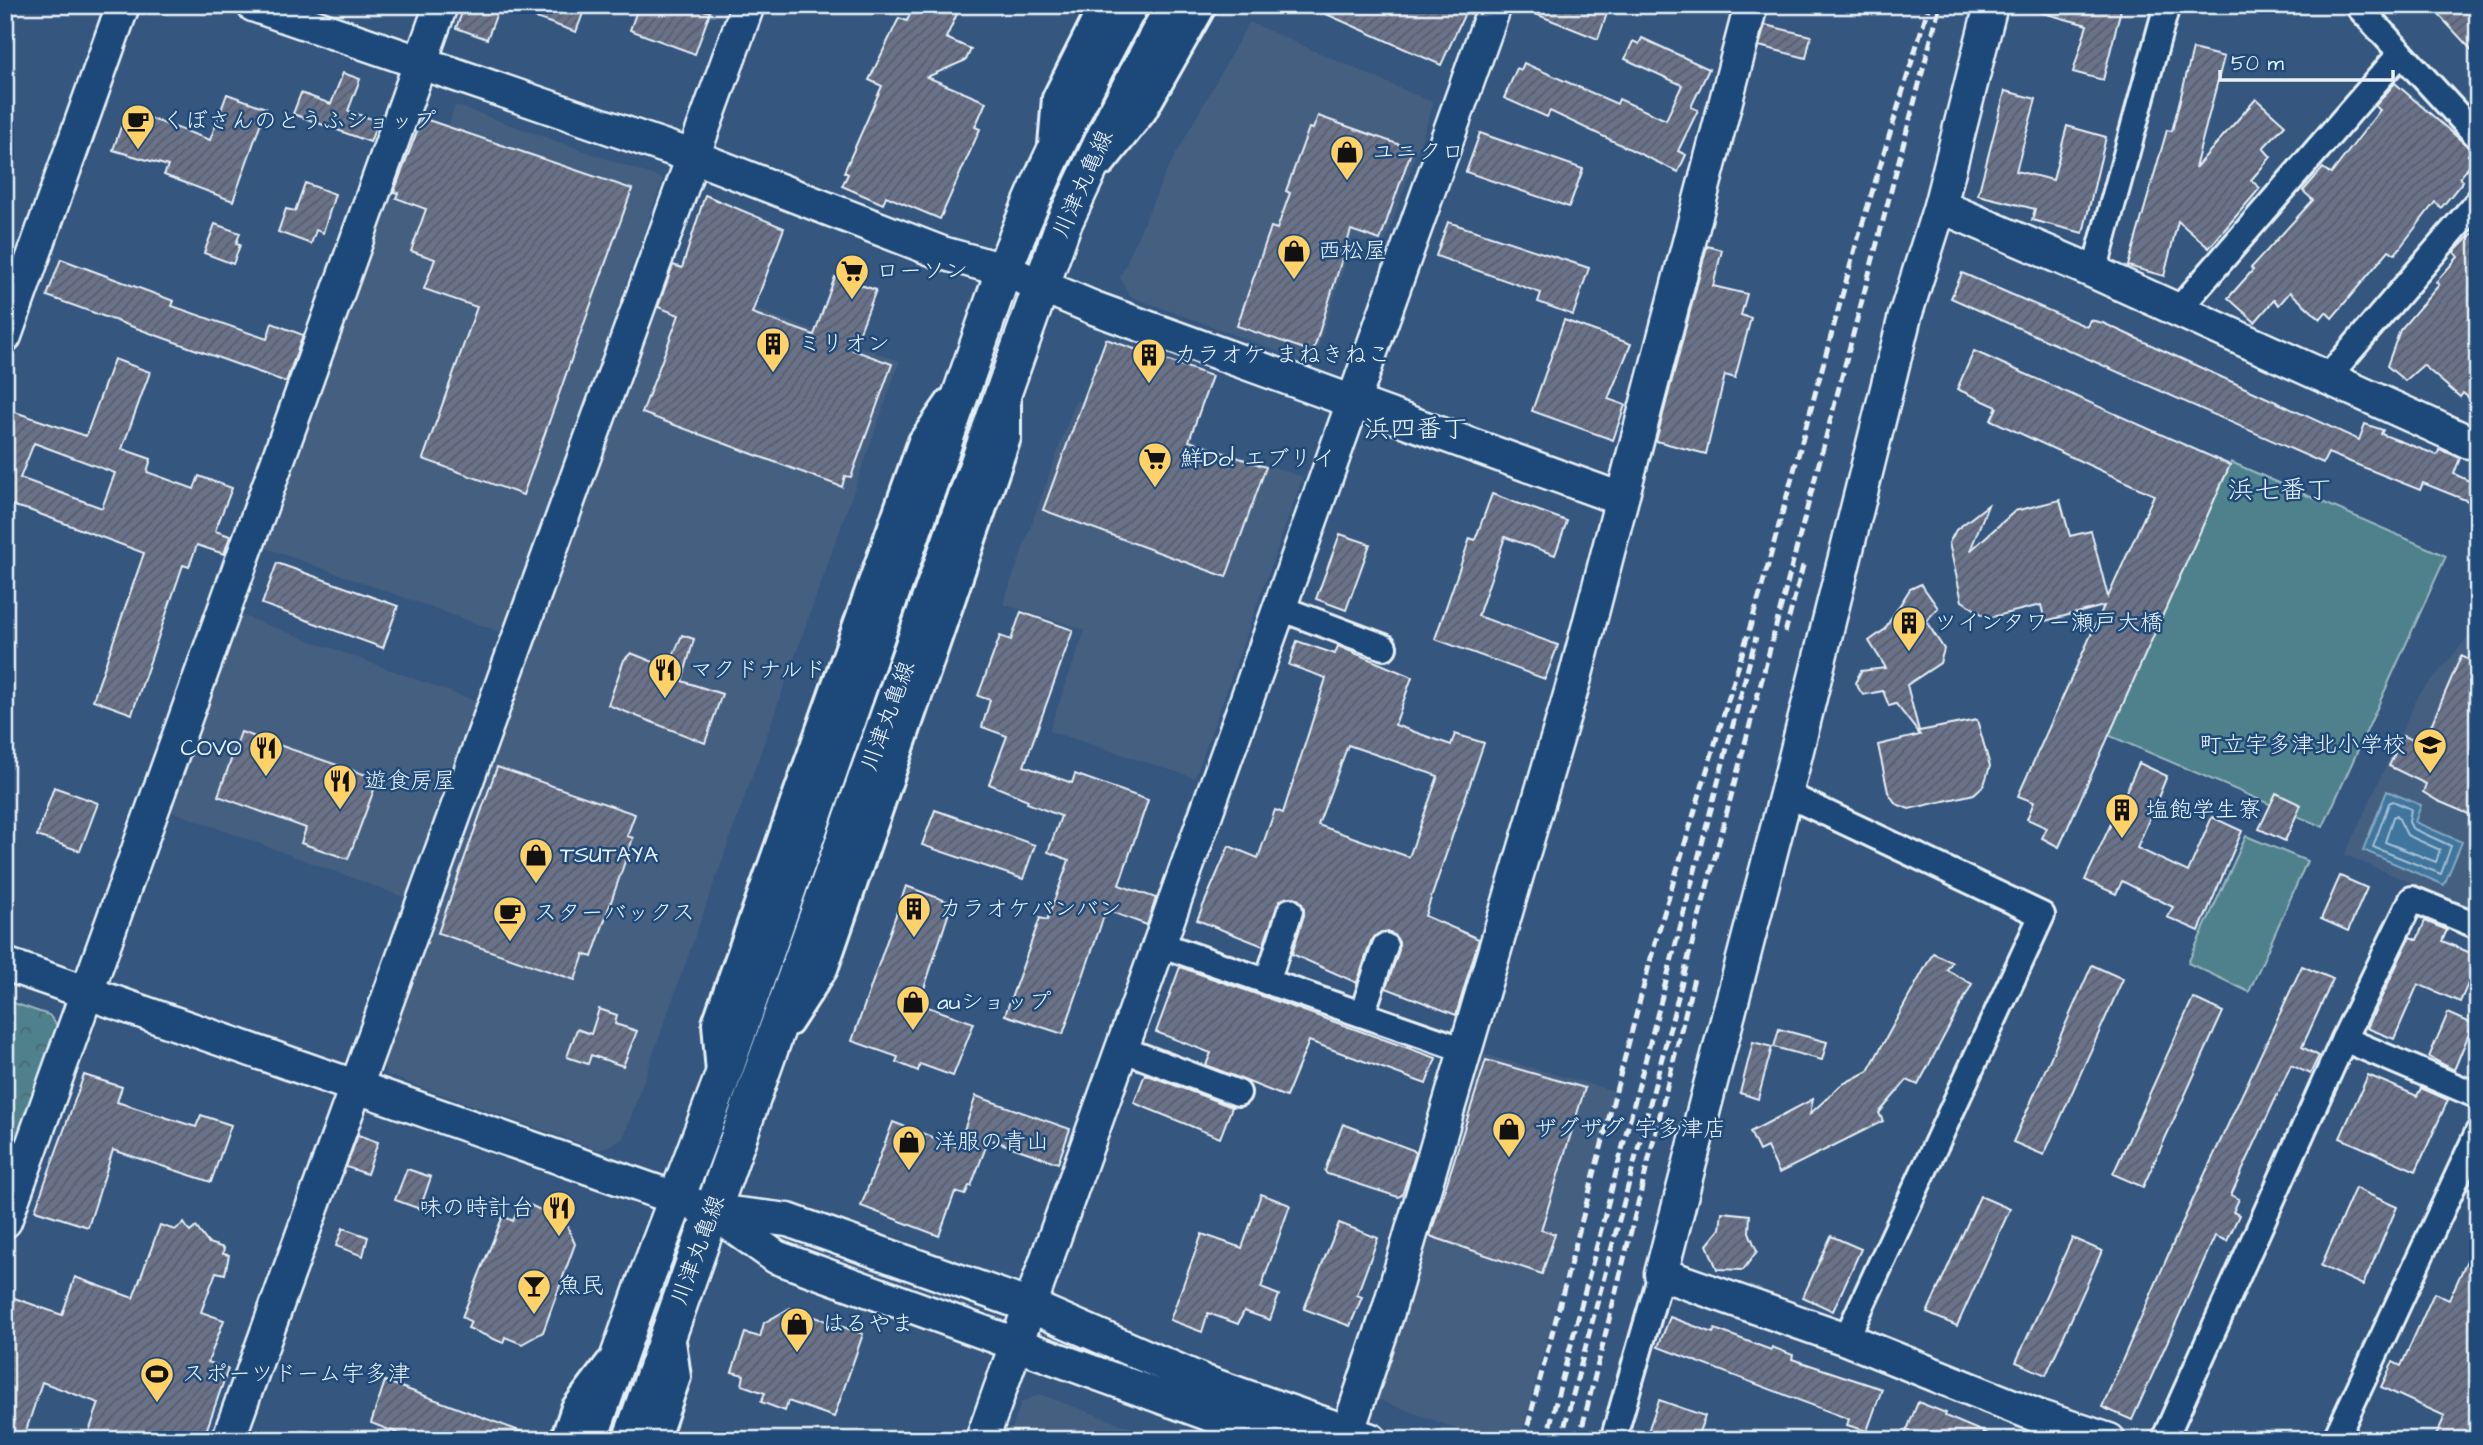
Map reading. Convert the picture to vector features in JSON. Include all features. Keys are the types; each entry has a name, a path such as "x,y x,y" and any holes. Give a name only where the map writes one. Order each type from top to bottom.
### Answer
{"main road":[{"name":"川津丸亀線","path":"589,1440 720,1084 1004,270 1080,95 1130,5"},
{"name":"川津丸亀線","path":"631,1440 1042,285 1076,197 1116,113 1174,5"}],"street":[{"path":"5,336 122,5"},
{"path":"253,5 692,156 942,253 1004,270 1094,308 1620,499"},
{"path":"5,1221 441,5"},
{"path":"228,1440 748,5"},
{"path":"1049,163 1055,98 1102,5"},
{"path":"1076,197 1143,113 1204,5"},
{"path":"982,1440 1495,5"},
{"path":"5,964 712,1211 788,1220 1030,1306 1205,1382 1355,1437 1388,1312 1576,678 1620,499 1751,5"},
{"path":"1614,1440 1661,1274 1786,794 1905,316 1940,206 1991,5"},
{"path":"2094,272 2167,5"},
{"path":"2357,5 2478,137"},
{"path":"2178,310 2402,53"},
{"path":"2327,378 2478,201"},
{"path":"1940,206 2094,272 2469,442 2478,440"},
{"path":"1280,608 1384,647"},
{"path":"1786,794 2042,915 1846,1339"},
{"path":"2164,1440 2344,1039 2412,899 2478,926"},
{"path":"1267,982 1290,911"},
{"path":"1159,944 1465,1050"},
{"path":"1362,1014 1385,946"},
{"path":"2344,1039 2478,1096"},
{"path":"1122,1049 1238,1093"},
{"path":"2335,1440 2478,1132"},
{"path":"712,1211 776,1257 1280,1440"},
{"path":"1661,1274 1846,1339 2035,1429 2109,1440"},
{"path":"656,1440 678,1377 671,1327"},
{"path":"563,1440 574,1408 624,1342"}],"shaded area":[{"path":"1249,22 1434,103 1383,249 1353,239 1313,364 1129,296 1120,277 1166,172"},
{"path":"455,105 663,179 503,633 260,546 387,197 422,208"},
{"path":"662,276 900,361 623,1139 599,1150 387,1075 382,1061"},
{"path":"1076,400 1303,477 1195,778 1049,731 1085,630 1003,604"},
{"path":"238,614 478,702 409,899 168,810"},
{"name":"町立宇多津北小学校","path":"2478,625 2478,911 2345,855 2418,696"},
{"path":"1483,1054 1614,1091 1520,1440 1487,1440 1371,1397"},
{"path":"1039,1394 1165,1440 1008,1440 1021,1403"}],"green space":[{"path":"2231,462 2446,556 2323,827 2108,735"},
{"path":"2246,836 2307,861 2249,992 2188,963"},
{"path":"5,1000 49,1015 60,1029 5,1178"}],"water":[{"path":"2387,791 2421,805 2415,822 2462,842 2444,885 2363,850"}],"building":[{"path":"465,5 500,5 487,39 456,28"},
{"path":"508,5 586,5 576,32 507,8"},
{"path":"639,5 690,5 710,12 695,54 630,30"},
{"path":"914,5 961,5 946,38 971,49 966,60 927,77 986,102 975,127 980,129 940,219 886,196 883,204 842,186 848,174 844,172 882,86 869,80 899,18 907,21"},
{"path":"1306,5 1448,5 1465,13 1441,65"},
{"path":"1513,5 1610,5 1598,39"},
{"path":"2037,5 2122,5 2103,80 2073,72 2087,25 2036,11"},
{"path":"2449,5 2478,5 2478,57 2439,15"},
{"path":"1765,25 1811,36 1806,58 1759,46"},
{"path":"1642,38 1709,69 1691,107 1698,110 1678,151 1686,155 1678,172 1550,111 1547,117 1504,98 1517,68 1521,70 1524,63 1617,104 1619,99 1666,120 1682,85 1625,59 1633,41 1639,44"},
{"path":"2193,49 2224,57 2195,168 2256,99 2285,125 2263,148 2271,157 2251,180 2260,188 2209,248 2178,221 2164,276 2128,266 2167,130 2172,131"},
{"path":"343,73 360,79 348,111 378,121 370,142 293,114 301,93 331,104"},
{"path":"2395,83 2472,150 2468,155 2474,160 2460,178 2463,181 2441,208 2435,202 2395,254 2389,250 2332,318 2326,312 2320,319 2290,292 2279,305 2274,300 2255,322 2228,298 2253,270 2251,268 2313,200 2303,191 2323,168 2331,174 2380,110 2375,106"},
{"path":"2005,91 2036,99 2016,171 2053,180 2067,126 2106,137 2083,233 2032,220 2035,209 1978,195"},
{"path":"227,94 266,108 233,201 164,175 168,166 113,150 127,110 210,140"},
{"path":"1318,116 1412,149 1380,240 1351,230 1313,352 1237,326 1271,227 1277,229 1290,193 1286,191 1309,128 1313,129"},
{"path":"422,118 632,189 523,495 423,459 477,307 424,289 435,259 411,251 426,209 396,198 398,193 394,192"},
{"path":"1480,133 1583,169 1569,207 1466,172"},
{"path":"305,183 335,194 323,233 316,230 311,244 278,232 286,209 295,211"},
{"name":"ミリオン","path":"705,195 784,228 752,313 814,335 835,277 876,290 853,350 892,364 851,477 845,476 842,487 642,413 679,315 658,307 673,265 682,268"},
{"path":"1448,222 1589,268 1573,315 1538,302 1541,293 1436,256"},
{"path":"215,224 240,233 236,244 240,245 233,264 204,253"},
{"path":"2478,228 2478,389 2470,399 2463,393 2460,397 2423,365 2405,381 2387,366 2400,330 2439,285 2436,282 2458,257 2454,252"},
{"path":"1707,246 1722,250 1713,286 1747,294 1741,315 1751,318 1735,378 1725,375 1706,454 1656,441"},
{"path":"61,259 174,301 172,306 267,339 272,323 303,335 286,382 47,296"},
{"path":"1962,273 2087,327 2090,320 2103,323 2359,440 2365,424 2383,430 2381,434 2437,455 2439,450 2449,453 2460,458 2454,474 2478,485 2478,505 2423,483 2420,490 2328,453 2323,463 1951,298"},
{"path":"1564,320 1631,344 1608,399 1625,405 1613,440 1532,411"},
{"name":"鮮Do! エブリイ","path":"1106,339 1212,376 1189,441 1266,467 1226,577 1043,510"},
{"path":"1974,351 2230,465 2059,847 2042,838 2047,828 2027,819 2034,802 2018,796 2104,606 2045,621 2041,605 1988,618 1962,601 1949,543 1956,530 1988,505 1970,551 2015,511 2060,500 2070,536 2091,531 2108,597 2154,495 1991,420 1997,407 1957,389"},
{"path":"114,359 150,372 122,449 151,459 147,472 194,489 199,476 232,488 215,531 230,536 224,554 197,545 189,567 183,565 132,714 93,700 144,553 29,510 10,505 5,513 5,428 12,411 86,436","holes":["34,443 115,473 102,508 20,478"]},
{"path":"1492,494 1567,521 1555,555 1505,537 1478,616 1558,645 1545,679 1435,639 1470,538 1475,540"},
{"path":"1340,534 1370,544 1346,610 1316,599"},
{"path":"277,563 398,606 383,648 262,604"},
{"path":"1921,584 1938,608 1926,621 1944,649 1940,663 1907,685 1919,731 1977,720 1990,766 1984,785 1974,794 1909,809 1896,804 1888,792 1878,745 1920,735 1896,704 1889,706 1883,691 1863,695 1855,683 1861,671 1886,668 1869,641 1884,630 1910,589"},
{"path":"1021,612 1073,630 1024,766 1072,783 1075,774 1148,800 1119,885 1156,898 1147,925 1106,910 1063,1034 1005,1015 1040,918 1047,920 1069,860 1048,852 1061,816 989,784 1007,736 982,727 990,700 978,696 1000,636 1011,640"},
{"name":"マクドナルド","path":"682,635 694,639 682,681 722,694 705,743 608,705 624,660 631,653 668,668"},
{"path":"1297,641 1335,654 1338,646 1412,677 1395,725 1451,745 1455,734 1484,743 1425,916 1479,939 1456,1015 1386,988 1399,950 1399,942 1390,932 1381,932 1371,941 1357,983 1292,954 1304,915 1301,902 1295,897 1280,900 1263,946 1197,920 1229,846 1258,858 1275,810 1283,813 1326,678 1289,665","holes":["1348,745 1438,776 1409,857 1318,825"]},
{"path":"2461,656 2478,664 2478,818 2438,801 2423,792 2426,784 2389,766 2403,736 2423,744"},
{"path":"241,732 378,779 348,859 301,843 306,828 218,796"},
{"name":"塩飽学生寮","path":"2139,763 2167,776 2137,848 2188,872 2212,817 2242,831 2199,931 2167,917 2173,907 2122,881 2116,894 2085,880"},
{"name":"TSUTAYA","path":"497,767 635,814 627,836 633,838 592,957 584,954 575,980 438,933"},
{"path":"54,787 98,803 80,851 37,836"},
{"path":"2276,793 2301,805 2285,841 2259,829"},
{"path":"935,810 1035,845 1023,879 922,845"},
{"path":"2340,876 2367,888 2348,931 2321,919"},
{"path":"906,886 952,903 919,1004 974,1023 953,1076 920,1064 918,1071 896,1062 898,1057 852,1041"},
{"path":"2425,921 2447,930 2442,941 2478,956 2478,961 2460,1002 2418,984 2394,1039 2367,1028 2410,937 2417,940"},
{"path":"1933,953 1952,962 1947,970 1972,984 1918,1085 1907,1080 1879,1113 1883,1121 1779,1173 1767,1147 1759,1151 1750,1132 1813,1099 1810,1114 1841,1085 1868,1071"},
{"path":"2092,965 2123,979 2044,1155 2013,1142"},
{"path":"2302,966 2333,979 2302,1047 2319,1056 2310,1074 2291,1065 2231,1195 2239,1199 2233,1212 2239,1215 2227,1241 2215,1236 2132,1420 2102,1407 2183,1221"},
{"path":"1180,967 1436,1058 1426,1084 1309,1041 1286,1097 1206,1065 1211,1053 1156,1032"},
{"path":"2193,998 2223,1012 2143,1187 2113,1174"},
{"path":"599,1009 617,1015 615,1024 637,1031 623,1066 591,1055 588,1064 567,1057 577,1029 591,1034"},
{"path":"2448,1013 2473,1024 2454,1070 2429,1057"},
{"path":"1779,1029 1827,1042 1822,1060 1774,1047"},
{"path":"1753,1042 1772,1047 1758,1099 1740,1093"},
{"name":"ザグザグ 宇多津店","path":"1486,1060 1585,1088 1541,1230 1555,1234 1542,1274 1430,1236"},
{"path":"1145,1074 1232,1107 1220,1138 1134,1103"},
{"path":"84,1075 122,1087 117,1102 196,1127 201,1115 231,1125 211,1182 113,1150 88,1227 35,1210"},
{"path":"2368,1075 2417,1096 2421,1088 2448,1100 2416,1171 2340,1138"},
{"path":"976,1096 1070,1129 1058,1163 989,1139 971,1186 965,1195 955,1192 939,1236 861,1206 893,1122 958,1147"},
{"path":"1343,1124 1416,1153 1402,1195 1398,1197 1327,1174 1325,1171"},
{"path":"358,1135 378,1142 367,1174 346,1167"},
{"path":"407,1169 431,1177 420,1209 395,1200"},
{"path":"2355,1188 2397,1207 2363,1285 2321,1266"},
{"path":"1261,1194 1290,1205 1261,1288 1279,1295 1270,1320 1244,1311 1238,1324 1208,1313 1202,1332 1170,1320 1202,1234 1242,1248"},
{"path":"1980,1196 2010,1209 1957,1326 1927,1313"},
{"path":"521,1201 565,1221 575,1244 543,1332 522,1344 505,1337 503,1343 468,1328 471,1322 462,1317 503,1216 513,1221"},
{"path":"1722,1212 1750,1215 1749,1232 1757,1251 1743,1270 1717,1269 1707,1245 1720,1229"},
{"path":"184,1223 190,1232 196,1227 208,1243 224,1248 223,1254 229,1255 225,1274 216,1272 201,1312 224,1320 208,1362 228,1369 203,1440 86,1440 99,1403 42,1382 23,1440 5,1440 5,1307 9,1296 62,1315 75,1277 133,1298 160,1225 175,1230"},
{"path":"1339,1223 1378,1238 1357,1295 1362,1297 1350,1326 1304,1309"},
{"path":"343,1228 368,1237 363,1256 336,1246"},
{"path":"1831,1236 1861,1249 1833,1311 1803,1297"},
{"path":"2478,1236 2478,1440 2434,1440 2445,1416 2381,1387 2393,1362 2401,1366 2434,1293 2449,1300"},
{"path":"2072,1238 2102,1251 2046,1375 2016,1362"},
{"name":"はるやま","path":"790,1308 863,1334 834,1417 788,1401 785,1411 761,1402 765,1393 742,1385 744,1375 732,1372 745,1333 760,1337 764,1323"},
{"path":"1670,1317 1713,1333 1715,1329 1771,1350 1772,1347 1793,1355 1792,1359 1882,1389 1867,1431 1847,1425 1849,1419 1658,1347"},
{"path":"385,1381 538,1440 415,1440 371,1423"},
{"path":"1659,1400 1705,1416 1696,1440 1645,1440"},
{"path":"1918,1402 1946,1413 1945,1416 2002,1440 1903,1440"}],"railway":[{"path":"1524,1440 1655,943 1760,594 1856,245 1929,5"},
{"path":"1561,1440 1940,5"},
{"path":"1785,633 1804,562"},
{"path":"1546,1440 1756,637"},
{"path":"1579,1440 1694,978"}],"place":[{"name":"くぼさんのとうふショップ","path":"138,151"},
{"name":"ユニクロ","path":"1347,182"},
{"name":"西松屋","path":"1294,281"},
{"name":"ローソン","path":"852,301"},
{"name":"ミリオン","path":"773,374"},
{"name":"カラオケ まねきねこ","path":"1149,385"},
{"name":"鮮Do! エブリイ","path":"1155,489"},
{"name":"ツインタワー瀬戸大橋","path":"1909,653"},
{"name":"マクドナルド","path":"665,700"},
{"name":"町立宇多津北小学校","path":"2430,775"},
{"name":"COVO","path":"266,778"},
{"name":"遊食房屋","path":"340,811"},
{"name":"塩飽学生寮","path":"2122,840"},
{"name":"TSUTAYA","path":"536,885"},
{"name":"カラオケバンバン","path":"914,939"},
{"name":"スターバックス","path":"510,943"},
{"name":"auショップ","path":"913,1032"},
{"name":"ザグザグ 宇多津店","path":"1509,1159"},
{"name":"洋服の青山","path":"909,1172"},
{"name":"味の時計台","path":"559,1238"},
{"name":"魚民","path":"534,1316"},
{"name":"はるやま","path":"797,1354"},
{"name":"スポーツドーム宇多津","path":"157,1404"}],"district":[{"name":"浜四番丁","path":"1416,429"},
{"name":"浜七番丁","path":"2280,490"}]}
